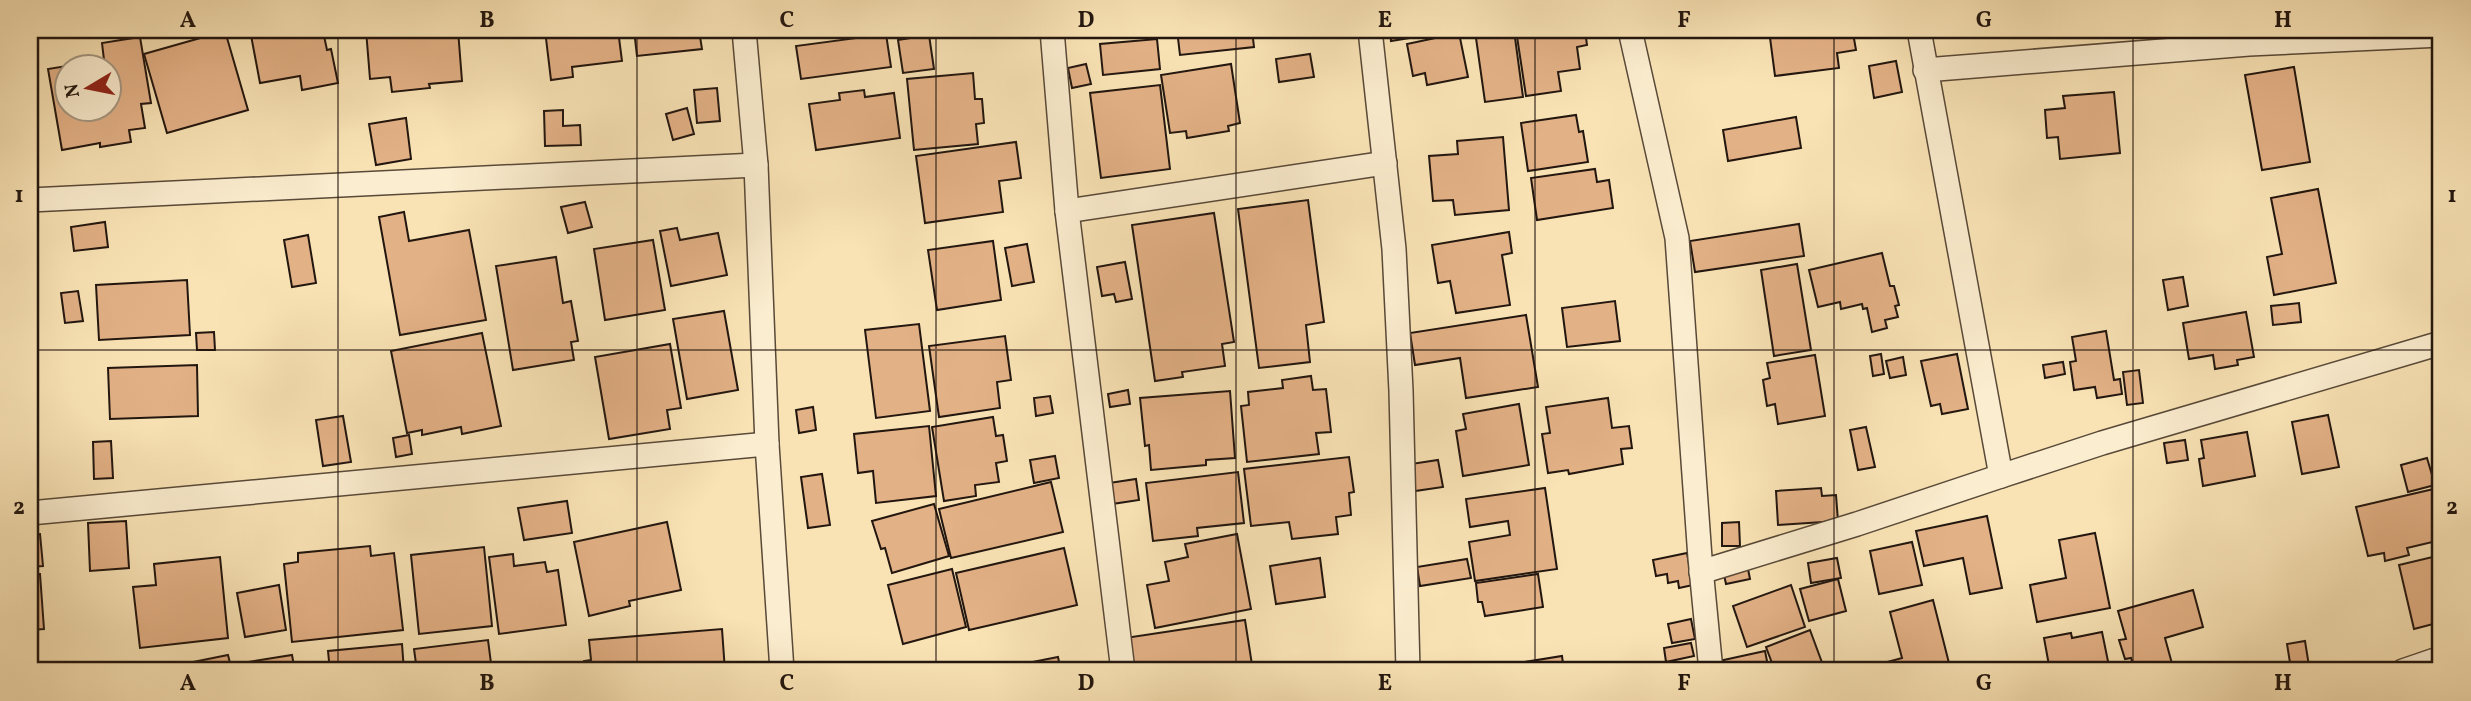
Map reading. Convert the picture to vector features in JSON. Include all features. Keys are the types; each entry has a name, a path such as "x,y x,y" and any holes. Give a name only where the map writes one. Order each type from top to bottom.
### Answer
{"street":[{"path":"744,30 756,165 766,444 782,671"},
{"path":"1052,30 1067,211 1123,671"},
{"path":"1370,30 1394,249 1401,391 1408,671"},
{"path":"1630,30 1677,238 1701,572 1711,671"},
{"path":"1919,30 2001,476"},
{"path":"1925,70 2249,44 2441,35"},
{"path":"1067,211 1385,163"},
{"path":"30,200 756,165"},
{"path":"1701,572 2102,443 2441,344"},
{"path":"30,513 766,444"},
{"path":"2403,671 2441,658"}],"building":[{"path":"250,30 328,30 323,31 327,50 331,49 338,83 302,90 300,76 260,83"},
{"path":"366,30 458,30 462,81 429,84 430,88 392,92 390,77 370,79"},
{"path":"545,30 618,30 622,61 572,67 573,77 551,80"},
{"path":"634,30 699,30 702,49 637,56"},
{"path":"1177,30 1252,30 1254,47 1180,55"},
{"path":"1390,30 1409,30 1410,38 1391,41"},
{"path":"1431,30 1463,30 1431,34"},
{"path":"1514,30 1523,97 1485,102 1475,31"},
{"path":"1516,30 1585,30 1587,45 1577,47 1580,69 1558,72 1561,91 1526,96"},
{"path":"1769,30 1859,30 1860,33 1853,33 1856,50 1837,53 1839,68 1775,76"},
{"path":"225,31 248,110 167,133 144,54"},
{"path":"1459,33 1468,77 1427,85 1425,73 1413,76 1407,44"},
{"path":"886,34 891,67 801,79 796,46"},
{"path":"929,35 934,69 903,73 898,40"},
{"path":"140,37 151,103 141,104 145,128 129,130 131,142 100,147 100,143 62,150 57,122 122,122 122,52 103,52 102,43"},
{"path":"1157,39 1160,69 1103,75 1100,44"},
{"path":"1310,54 1314,77 1279,82 1276,59"},
{"path":"1896,61 1902,92 1874,98 1869,66"},
{"path":"1086,64 1091,84 1072,88 1068,68"},
{"path":"1231,64 1240,123 1228,126 1229,131 1187,138 1186,131 1170,133 1161,75"},
{"path":"2294,67 2310,162 2262,170 2245,75"},
{"path":"52,68 52,92 48,69"},
{"path":"973,73 975,99 982,99 984,123 976,124 978,144 914,150 907,79"},
{"path":"1160,85 1170,169 1101,178 1090,93"},
{"path":"717,88 720,121 697,123 694,90"},
{"path":"864,90 865,97 894,93 900,138 816,150 809,104 840,100 839,93"},
{"path":"2114,92 2120,153 2060,159 2058,137 2047,138 2045,110 2065,108 2063,96"},
{"path":"687,108 694,134 673,140 666,114"},
{"path":"563,110 563,126 580,125 581,145 545,146 544,111"},
{"path":"1576,115 1579,132 1583,131 1588,162 1528,171 1521,123"},
{"path":"1796,117 1801,148 1728,161 1723,130"},
{"path":"406,118 411,159 376,165 369,124"},
{"path":"1503,137 1509,210 1455,215 1453,200 1433,201 1429,156 1458,154 1457,141"},
{"path":"1016,142 1021,178 999,181 1003,212 925,223 916,156"},
{"path":"1595,169 1597,182 1609,180 1613,208 1537,220 1531,178"},
{"path":"2318,189 2336,283 2274,295 2267,257 2282,254 2271,198"},
{"path":"1308,200 1324,322 1306,325 1310,362 1259,368 1238,209"},
{"path":"585,202 592,227 568,233 561,207"},
{"path":"404,212 409,241 469,230 486,320 400,335 379,217"},
{"path":"1214,213 1234,342 1222,344 1225,366 1182,372 1183,377 1155,381 1132,225"},
{"path":"105,222 108,247 74,251 71,227"},
{"path":"1799,224 1804,256 1695,272 1690,241"},
{"path":"677,228 680,240 718,233 727,275 671,286 660,231"},
{"path":"1509,232 1512,253 1502,255 1510,305 1456,313 1450,281 1438,283 1432,245"},
{"path":"308,235 316,283 292,287 284,240"},
{"path":"653,240 665,310 605,320 594,249"},
{"path":"993,241 1001,300 937,310 928,250"},
{"path":"1027,244 1034,282 1012,286 1005,248"},
{"path":"1882,253 1890,286 1894,286 1899,305 1895,306 1898,317 1885,320 1887,328 1872,332 1867,308 1863,309 1862,304 1841,309 1840,302 1818,307 1809,270"},
{"path":"556,257 563,303 571,301 578,341 571,342 574,360 513,370 496,266"},
{"path":"1125,262 1132,299 1116,302 1114,294 1102,296 1097,267"},
{"path":"1797,264 1811,350 1774,356 1761,270"},
{"path":"2183,277 2188,306 2168,310 2163,280"},
{"path":"187,280 190,335 99,340 96,285"},
{"path":"78,291 83,321 65,323 61,293"},
{"path":"1615,301 1620,341 1567,347 1562,308"},
{"path":"2299,303 2301,322 2273,325 2271,306"},
{"path":"724,311 738,390 687,399 673,319"},
{"path":"2246,312 2254,357 2237,360 2238,365 2215,369 2213,355 2189,359 2183,323"},
{"path":"1526,315 1538,387 1466,398 1460,358 1415,365 1410,333"},
{"path":"919,324 930,411 876,418 865,330"},
{"path":"2106,331 2114,380 2120,379 2122,394 2097,398 2095,387 2074,390 2070,362 2076,361 2072,337"},
{"path":"214,332 215,350 197,350 196,333"},
{"path":"482,333 501,426 462,434 461,427 422,435 422,430 407,433 391,351"},
{"path":"1005,336 1011,380 997,382 1000,408 939,417 929,346"},
{"path":"670,344 681,408 667,410 670,429 609,439 595,357"},
{"path":"1881,354 1884,374 1873,376 1870,356"},
{"path":"1957,354 1968,409 1942,414 1940,404 1931,406 1921,361"},
{"path":"1815,355 1825,416 1778,424 1775,404 1767,406 1763,380 1770,378 1767,363"},
{"path":"1903,357 1906,375 1890,378 1886,361"},
{"path":"2063,362 2065,374 2045,378 2043,365"},
{"path":"197,365 198,416 110,419 108,368"},
{"path":"2139,370 2143,403 2127,405 2123,372"},
{"path":"1311,376 1313,390 1326,389 1331,432 1316,433 1319,454 1247,462 1241,406 1249,405 1248,392 1283,388 1282,380"},
{"path":"1128,390 1130,404 1110,407 1108,394"},
{"path":"1230,391 1235,458 1206,460 1206,465 1151,470 1149,445 1145,446 1140,398"},
{"path":"1050,396 1053,413 1036,416 1034,398"},
{"path":"1608,398 1612,428 1629,426 1632,448 1621,449 1623,464 1569,474 1568,470 1548,473 1542,434 1550,433 1546,407"},
{"path":"1519,404 1529,465 1463,476 1456,431 1466,429 1463,414"},
{"path":"813,407 816,430 799,433 796,410"},
{"path":"2328,415 2339,467 2302,474 2292,422"},
{"path":"343,416 351,462 323,466 316,420"},
{"path":"993,417 996,436 1003,435 1007,461 996,463 999,482 975,485 976,496 944,501 932,427"},
{"path":"929,426 936,496 876,503 873,471 858,473 854,434"},
{"path":"1866,427 1875,467 1858,470 1850,430"},
{"path":"2247,432 2255,476 2203,486 2199,459 2204,458 2201,440"},
{"path":"409,435 412,454 396,457 393,438"},
{"path":"2185,440 2188,460 2167,463 2164,443"},
{"path":"111,441 113,478 94,479 93,442"},
{"path":"1055,456 1059,478 1034,483 1030,460"},
{"path":"1349,457 1354,492 1349,493 1351,515 1336,517 1338,534 1292,539 1289,522 1251,526 1244,469"},
{"path":"2427,458 2435,485 2408,492 2401,465"},
{"path":"1438,460 1443,487 1415,491 1411,464"},
{"path":"1238,472 1244,523 1197,528 1198,536 1153,541 1146,483"},
{"path":"822,474 830,525 808,528 801,477"},
{"path":"1136,479 1139,500 1112,504 1109,483"},
{"path":"1051,482 1063,532 951,558 939,509"},
{"path":"1545,488 1557,569 1475,581 1469,542 1510,535 1508,521 1470,527 1466,499"},
{"path":"1821,488 1822,496 1836,495 1838,521 1778,525 1776,491"},
{"path":"2438,488 2441,501 2441,540 2407,548 2409,555 2385,561 2384,553 2368,556 2356,507"},
{"path":"567,501 572,533 524,540 518,508"},
{"path":"934,504 949,556 892,573 885,548 881,549 872,521"},
{"path":"1987,516 2002,588 1970,594 1963,558 1924,566 1916,531"},
{"path":"126,521 129,568 90,571 88,523"},
{"path":"667,522 681,590 629,601 630,606 589,616 574,542"},
{"path":"1739,522 1740,546 1722,546 1722,523"},
{"path":"2095,533 2110,608 2037,622 2030,585 2066,578 2059,540"},
{"path":"40,534 43,566 30,567 30,535"},
{"path":"1237,534 1251,609 1155,628 1147,585 1169,581 1165,562 1188,557 1185,544"},
{"path":"1912,542 1922,585 1879,594 1870,551"},
{"path":"370,546 371,556 394,553 403,630 292,642 284,564 298,562 298,553"},
{"path":"484,547 492,626 419,634 411,555"},
{"path":"1064,548 1077,605 969,630 956,573"},
{"path":"1687,553 1693,585 1679,588 1678,581 1668,583 1667,574 1656,576 1653,560"},
{"path":"513,554 514,566 545,562 547,572 558,570 566,625 499,634 489,557"},
{"path":"2441,555 2441,622 2414,629 2399,565"},
{"path":"220,557 228,638 140,648 133,587 156,585 154,564"},
{"path":"1320,558 1325,597 1276,604 1270,566"},
{"path":"1837,558 1841,578 1811,583 1808,563"},
{"path":"1467,559 1471,578 1420,586 1417,567"},
{"path":"952,569 966,627 903,644 888,585"},
{"path":"1748,569 1750,579 1726,584 1724,575"},
{"path":"30,574 40,574 44,629 30,630"},
{"path":"1538,574 1543,607 1485,616 1482,602 1478,602 1476,583"},
{"path":"1838,579 1846,611 1809,621 1800,589"},
{"path":"279,585 286,630 245,637 237,593"},
{"path":"1791,585 1805,627 1747,647 1733,606"},
{"path":"2193,590 2203,627 2165,638 2174,671 2129,671 2128,669 2134,668 2131,658 2125,659 2119,640 2126,639 2118,611"},
{"path":"1933,600 1951,671 1882,671 1880,664 1902,658 1890,612"},
{"path":"1691,619 1695,639 1672,643 1668,624"},
{"path":"1245,620 1253,671 1131,671 1125,638"},
{"path":"722,629 725,671 585,671 584,661 591,660 589,640"},
{"path":"1810,630 1824,668 1815,671 1775,671 1766,647"},
{"path":"2102,632 2110,671 2050,671 2044,638 2071,633 2072,638"},
{"path":"488,640 492,671 417,671 414,649"},
{"path":"2305,641 2309,666 2291,669 2287,644"},
{"path":"1691,643 1694,656 1666,662 1664,648"},
{"path":"402,644 404,671 330,671 328,651"},
{"path":"1765,651 1769,671 1722,671 1719,661"},
{"path":"228,655 232,671 158,671 158,669"},
{"path":"292,655 295,671 236,671 235,664"},
{"path":"1562,656 1564,671 1501,671 1500,666"},
{"path":"1058,657 1061,671 987,671"},
{"path":"1632,664 1633,671 1583,671 1583,668"}]}
